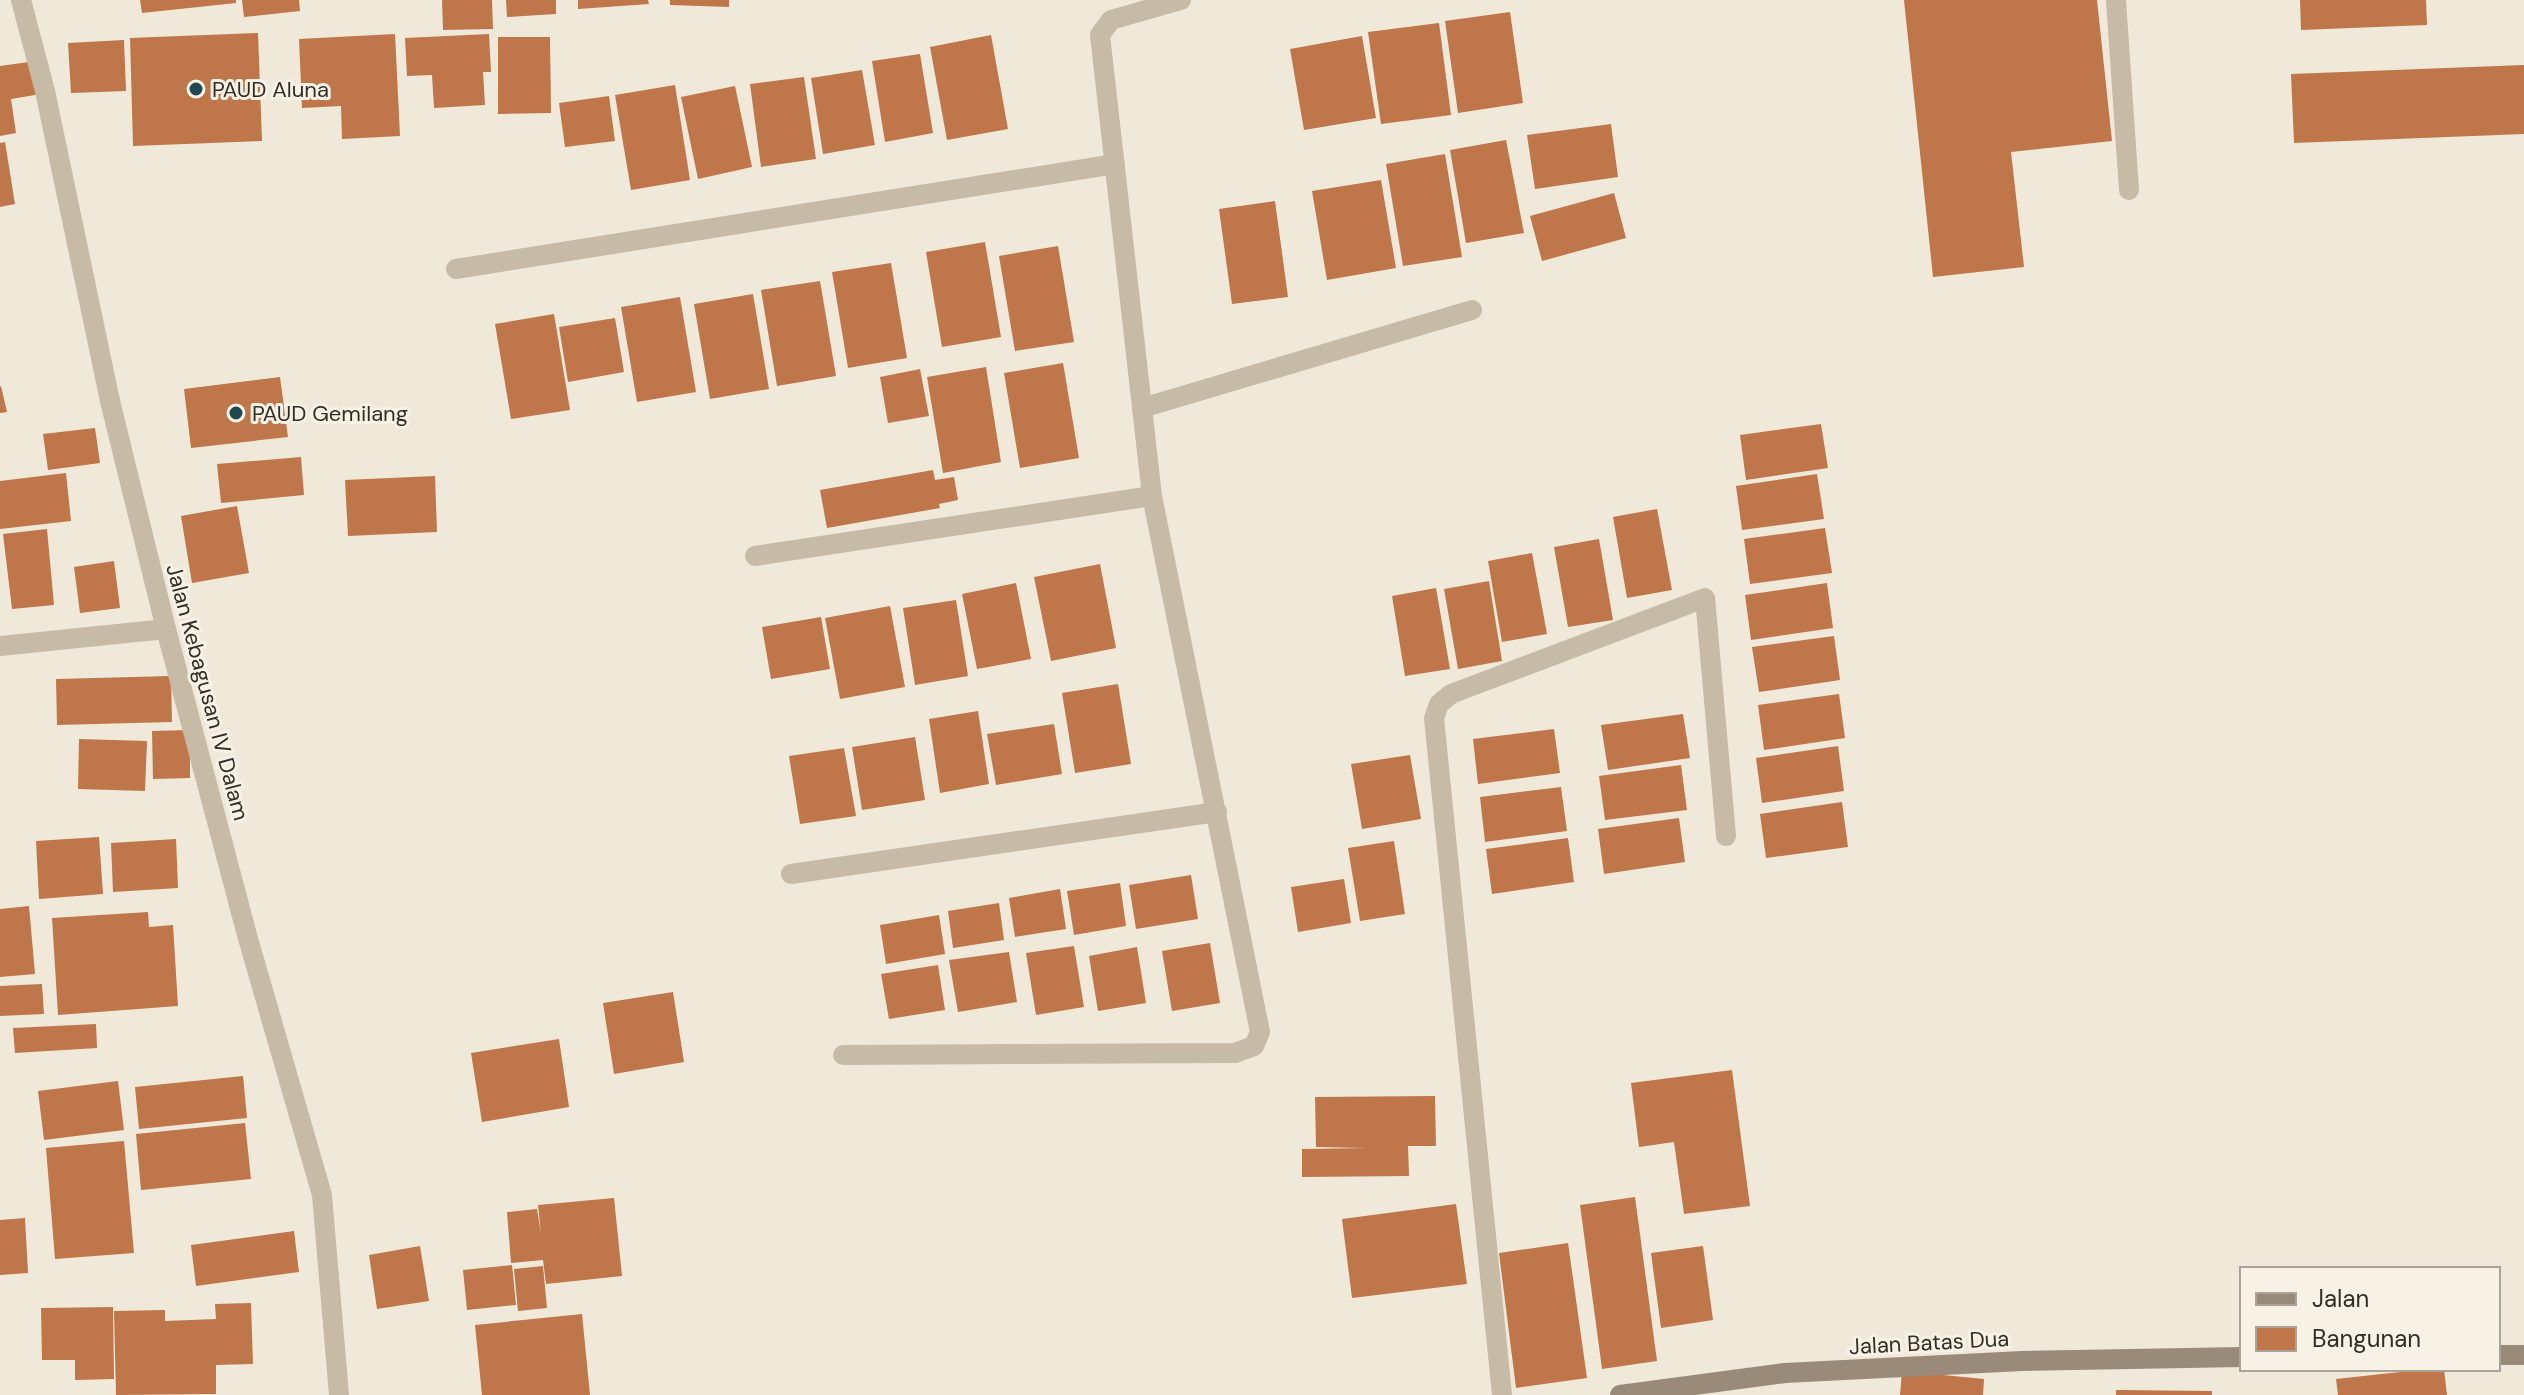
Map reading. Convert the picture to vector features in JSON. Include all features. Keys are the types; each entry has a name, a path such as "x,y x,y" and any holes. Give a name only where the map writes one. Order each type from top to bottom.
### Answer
{"street":[{"name":"Jalan Kebagusan IV Dalam","path":"21,0 45,91 106,387 166,629 247,935 322,1195 339,1395"},
{"path":"843,1055 1235,1053 1254,1046 1260,1032 1152,496 1100,35 1111,20 1181,0"},
{"path":"2116,0 2129,190"},
{"path":"456,269 1115,164"},
{"path":"1142,408 1472,310"},
{"path":"755,556 1152,496"},
{"path":"1502,1395 1434,718 1439,704 1451,694 1705,598 1726,836"},
{"path":"0,646 166,629"},
{"path":"791,874 1217,812"},
{"path":"2500,1355 2524,1355"},
{"name":"Jalan Batas Dua","path":"1620,1395 1785,1373 2022,1361 2240,1357"}],"building":[{"path":"140,0 236,0 236,3 142,13"},
{"path":"242,0 299,0 300,11 244,17"},
{"path":"442,0 492,0 493,29 443,30"},
{"path":"506,0 556,0 556,14 507,17"},
{"path":"578,0 648,0 649,4 578,9"},
{"path":"670,0 729,0 729,7 670,5"},
{"path":"1904,0 2097,0 2112,141 2011,152 2024,267 1933,277"},
{"path":"2300,0 2426,0 2427,25 2301,30"},
{"path":"1510,12 1523,103 1458,113 1445,21"},
{"path":"1439,23 1451,115 1381,124 1368,32"},
{"name":"PAUD Aluna","path":"258,33 262,141 133,146 130,38"},
{"path":"395,34 400,136 342,139 341,106 302,108 299,39"},
{"path":"489,34 491,72 483,72 485,105 434,108 432,75 407,76 405,38"},
{"path":"991,35 1008,129 947,140 930,47"},
{"path":"1362,36 1376,118 1304,130 1290,49"},
{"path":"498,37 550,37 551,113 498,114"},
{"path":"124,40 126,91 71,93 68,43"},
{"path":"920,54 933,133 885,142 872,61"},
{"path":"36,61 41,94 11,99 16,133 0,136 0,66"},
{"path":"2524,65 2524,134 2294,143 2291,74"},
{"path":"862,70 875,145 823,154 811,78"},
{"path":"804,77 816,159 761,167 750,84"},
{"path":"675,85 690,180 631,190 615,95"},
{"path":"735,86 752,167 698,179 681,97"},
{"path":"609,96 615,141 565,147 559,103"},
{"path":"1611,124 1618,177 1535,189 1527,135"},
{"path":"1506,140 1524,233 1466,243 1450,150"},
{"path":"5,142 15,204 0,207 0,143"},
{"path":"1445,154 1462,257 1403,266 1386,164"},
{"path":"1381,180 1396,268 1327,280 1312,191"},
{"path":"1614,193 1626,238 1542,261 1530,216"},
{"path":"1275,201 1288,297 1232,304 1219,209"},
{"path":"985,242 1001,337 942,347 926,252"},
{"path":"1058,246 1074,342 1015,351 999,256"},
{"path":"891,263 907,358 848,368 832,272"},
{"path":"820,281 836,376 777,386 761,290"},
{"path":"753,294 769,389 710,399 694,304"},
{"path":"680,297 696,392 637,402 621,307"},
{"path":"554,314 570,410 511,419 495,324"},
{"path":"615,318 624,372 568,382 559,327"},
{"path":"1063,363 1079,458 1020,468 1004,373"},
{"path":"986,367 1001,462 943,473 927,377"},
{"path":"920,369 929,416 888,423 880,377"},
{"name":"PAUD Gemilang","path":"280,377 288,437 191,448 184,389"},
{"path":"0,387 7,412 0,413"},
{"path":"1821,424 1828,468 1746,480 1740,435"},
{"path":"95,428 100,463 48,470 43,434"},
{"path":"301,457 304,495 221,503 217,464"},
{"path":"933,470 935,480 954,477 958,500 939,504 940,508 827,528 820,490"},
{"path":"66,473 71,521 0,529 0,481"},
{"path":"1817,474 1824,519 1742,530 1736,486"},
{"path":"435,476 437,532 348,536 345,480"},
{"path":"237,506 249,573 192,583 181,516"},
{"path":"1657,509 1672,590 1627,598 1613,517"},
{"path":"1825,528 1832,573 1750,584 1744,539"},
{"path":"47,529 54,605 12,609 3,534"},
{"path":"1599,539 1613,620 1568,627 1554,547"},
{"path":"1532,553 1547,634 1502,642 1488,561"},
{"path":"114,561 120,608 80,613 74,567"},
{"path":"1100,564 1116,648 1051,661 1034,577"},
{"path":"1489,581 1502,661 1458,669 1444,589"},
{"path":"1016,583 1031,659 977,669 962,594"},
{"path":"1827,583 1833,628 1751,640 1745,595"},
{"path":"1436,588 1450,669 1405,676 1392,596"},
{"path":"956,600 968,676 915,685 903,608"},
{"path":"890,606 905,687 840,699 825,618"},
{"path":"821,617 830,669 771,679 762,627"},
{"path":"1834,636 1840,680 1759,692 1752,647"},
{"path":"171,676 172,722 57,725 56,679"},
{"path":"1118,684 1131,764 1075,773 1062,693"},
{"path":"1839,694 1845,738 1764,750 1758,705"},
{"path":"978,711 989,784 940,793 929,719"},
{"path":"1683,714 1690,758 1608,770 1601,725"},
{"path":"1054,724 1062,774 996,785 987,734"},
{"path":"1554,729 1560,773 1478,784 1473,739"},
{"path":"190,730 190,778 153,779 152,731"},
{"path":"915,737 925,800 862,810 852,747"},
{"path":"79,739 147,741 145,791 78,789"},
{"path":"1838,746 1844,791 1762,803 1756,758"},
{"path":"844,748 856,816 800,824 789,756"},
{"path":"1410,755 1421,819 1362,829 1351,764"},
{"path":"1681,765 1687,810 1605,820 1599,776"},
{"path":"1561,787 1567,831 1485,842 1480,797"},
{"path":"1842,802 1848,847 1766,858 1760,814"},
{"path":"1679,818 1685,862 1604,874 1598,829"},
{"path":"99,837 103,894 39,899 36,841"},
{"path":"1568,838 1574,882 1492,894 1486,849"},
{"path":"176,839 178,888 113,892 111,843"},
{"path":"1394,841 1405,914 1360,921 1348,848"},
{"path":"1191,875 1198,919 1136,929 1129,885"},
{"path":"1344,879 1351,923 1298,932 1291,887"},
{"path":"1120,883 1126,926 1074,935 1067,891"},
{"path":"1060,889 1066,929 1015,937 1009,898"},
{"path":"999,903 1004,940 953,948 948,911"},
{"path":"29,906 35,974 0,977 0,909"},
{"path":"148,912 149,927 173,925 178,1006 58,1015 52,918"},
{"path":"939,915 945,954 886,964 880,925"},
{"path":"1210,943 1220,1003 1172,1011 1162,951"},
{"path":"1074,946 1084,1007 1036,1015 1026,953"},
{"path":"1137,947 1146,1003 1098,1011 1089,956"},
{"path":"1009,952 1017,1002 958,1012 949,960"},
{"path":"938,965 945,1010 889,1019 881,974"},
{"path":"42,984 44,1014 0,1016 0,986"},
{"path":"673,992 684,1062 614,1074 603,1003"},
{"path":"96,1024 97,1048 15,1053 13,1028"},
{"path":"559,1039 569,1107 482,1122 471,1053"},
{"path":"1732,1070 1750,1206 1684,1214 1674,1142 1639,1147 1631,1083"},
{"path":"243,1076 247,1118 139,1129 135,1087"},
{"path":"118,1081 124,1130 44,1140 38,1091"},
{"path":"1435,1096 1436,1146 1408,1146 1409,1176 1302,1177 1302,1149 1368,1148 1316,1147 1315,1097"},
{"path":"245,1123 251,1179 141,1190 136,1134"},
{"path":"124,1141 134,1253 55,1259 46,1148"},
{"path":"1635,1197 1657,1361 1602,1369 1580,1205"},
{"path":"614,1198 622,1276 546,1284 543,1260 511,1263 507,1212 537,1209 541,1234 538,1205"},
{"path":"1456,1204 1467,1284 1352,1298 1342,1219"},
{"path":"25,1218 28,1273 0,1275 0,1220"},
{"path":"294,1231 299,1272 196,1286 191,1245"},
{"path":"1568,1243 1587,1378 1516,1388 1499,1253"},
{"path":"420,1246 429,1301 377,1309 369,1255"},
{"path":"1703,1246 1713,1320 1661,1328 1651,1253"},
{"path":"512,1265 516,1305 467,1310 463,1270"},
{"path":"543,1266 547,1308 518,1311 514,1269"},
{"path":"251,1303 253,1364 216,1365 216,1394 116,1395 114,1311 165,1310 165,1321 216,1319 215,1304"},
{"path":"113,1307 114,1379 75,1380 75,1360 42,1360 41,1308"},
{"path":"582,1314 590,1395 482,1395 475,1325"},
{"path":"1902,1371 1984,1379 1983,1395 1900,1395"},
{"path":"2410,1371 2444,1371 2447,1395 2338,1395 2336,1379"},
{"path":"2116,1390 2212,1391 2212,1395 2116,1395"}],"place":[{"name":"PAUD Aluna","path":"196,89"},
{"name":"PAUD Gemilang","path":"236,413"}]}
